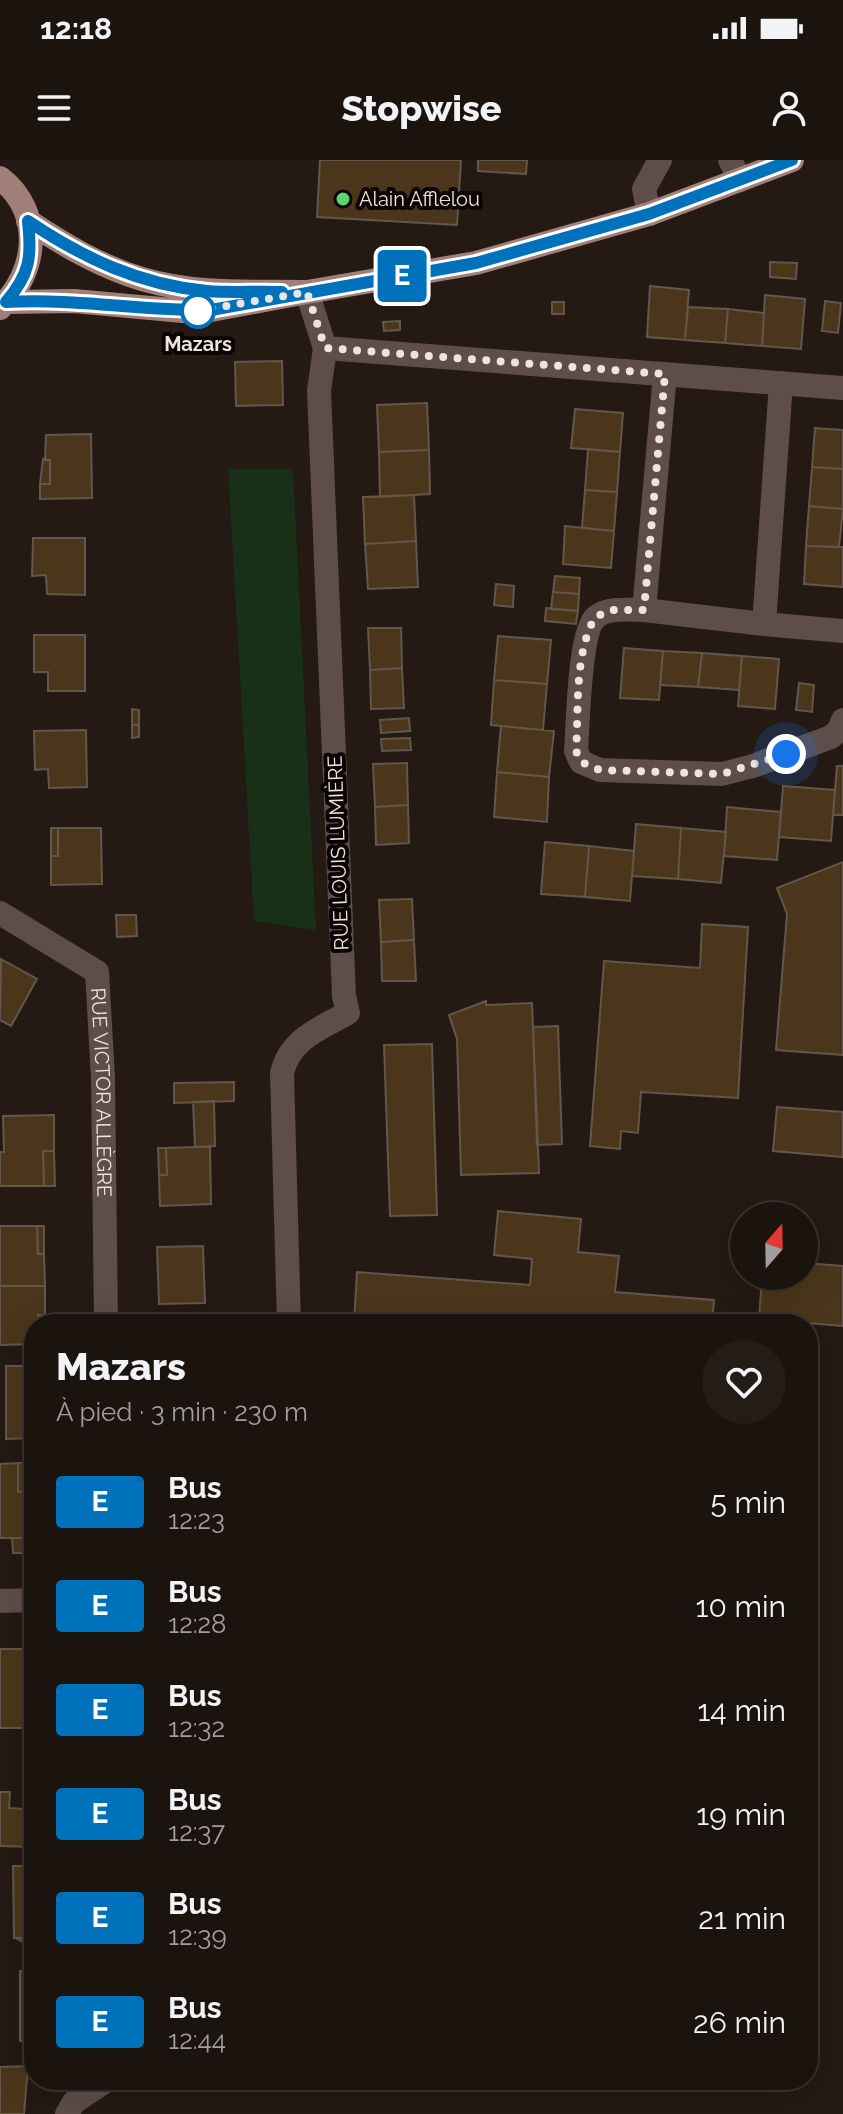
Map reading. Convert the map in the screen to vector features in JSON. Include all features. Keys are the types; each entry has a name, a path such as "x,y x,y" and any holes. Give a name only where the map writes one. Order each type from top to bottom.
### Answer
{"main road":[{"path":"3,305 74,301 183,311 211,310 476,263 649,214 735,170 792,160"},
{"path":"0,178 16,194 28,221 31,245 29,264 20,285 3,305"},
{"path":"28,221 89,258 143,280 207,291 307,292"}],"street":[{"path":"649,214 644,189 660,160"},
{"path":"307,292 325,348 843,388"},
{"name":"RUE LOUIS LUMIÈRE","path":"289,1314 282,1073 285,1059 303,1038 348,1013 344,996 319,391 325,348"},
{"path":"644,610 665,374"},
{"path":"764,624 781,383"},
{"path":"843,631 644,610 612,610 595,617 588,630 583,652 576,751 581,762 600,770 722,774 831,737 839,730 843,720"},
{"name":"RUE VICTOR ALLÈGRE","path":"0,913 97,972 103,1078 106,1314"},
{"path":"0,1601 24,1600"},
{"path":"67,2114 74,2102 92,2090"}],"green space":[{"path":"228,469 293,469 316,930 254,921"}],"building":[{"path":"320,160 461,160 457,225 317,217"},
{"path":"478,160 527,160 526,174 478,171"},
{"path":"770,262 797,263 796,279 770,277"},
{"path":"650,286 689,290 685,340 647,337"},
{"path":"765,295 805,299 801,349 762,346"},
{"path":"825,301 841,303 838,333 822,331"},
{"path":"552,302 564,302 564,314 552,314"},
{"path":"688,307 728,309 725,343 685,340"},
{"path":"728,309 764,313 762,346 725,343"},
{"path":"400,321 400,330 384,331 383,322"},
{"path":"282,361 283,405 236,406 235,362"},
{"path":"427,403 429,450 379,452 377,405"},
{"path":"575,409 623,413 620,452 571,448"},
{"path":"815,428 843,430 843,469 812,467"},
{"path":"91,434 92,498 40,499 40,484 50,484 50,460 45,460 46,435"},
{"path":"588,449 620,452 617,492 585,490"},
{"path":"429,450 430,494 380,497 379,452"},
{"path":"43,459 50,460 50,484 40,484"},
{"path":"812,467 843,469 843,509 809,506"},
{"path":"585,490 617,492 614,531 582,528"},
{"path":"414,495 416,541 365,544 363,497"},
{"path":"809,506 843,509 839,547 806,546"},
{"path":"565,526 614,531 611,568 563,564"},
{"path":"33,538 85,538 85,595 47,594 46,575 32,576"},
{"path":"416,541 418,587 368,589 365,544"},
{"path":"806,546 843,547 843,587 804,584"},
{"path":"555,576 580,578 579,594 553,592"},
{"path":"496,584 514,586 513,607 494,605"},
{"path":"553,592 579,594 578,611 551,609"},
{"path":"546,608 578,611 576,624 545,621"},
{"path":"368,628 401,628 402,668 370,670"},
{"path":"34,635 85,635 85,691 48,691 48,672 34,672"},
{"path":"498,636 551,640 547,684 494,680"},
{"path":"624,648 663,651 659,700 620,698"},
{"path":"663,651 702,653 698,687 660,685"},
{"path":"702,653 742,656 739,690 698,687"},
{"path":"742,656 779,659 775,709 738,706"},
{"path":"402,668 404,708 371,709 370,670"},
{"path":"494,680 547,684 543,730 491,725"},
{"path":"799,683 814,685 812,712 796,710"},
{"path":"132,709 139,710 139,725 132,725"},
{"path":"409,718 410,731 381,733 380,720"},
{"path":"132,725 139,725 139,737 132,738"},
{"path":"501,726 554,731 549,777 497,772"},
{"path":"86,730 87,787 49,788 48,769 35,770 34,731"},
{"path":"410,738 411,750 382,751 381,739"},
{"path":"407,763 408,805 375,807 373,764"},
{"path":"837,766 843,766 843,815 833,815"},
{"path":"497,772 549,777 547,822 494,817"},
{"path":"783,786 835,790 831,841 779,837"},
{"path":"408,805 409,843 376,845 375,807"},
{"path":"727,807 781,812 777,860 724,856"},
{"path":"636,824 681,828 678,879 632,876"},
{"path":"51,828 58,828 58,856 51,856"},
{"path":"58,828 101,828 102,884 51,885 51,856 58,856"},
{"path":"681,828 726,832 721,883 678,879"},
{"path":"545,842 589,846 585,897 541,894"},
{"path":"589,846 634,851 630,901 585,897"},
{"path":"843,862 843,1055 776,1050 787,914 777,888"},
{"path":"412,899 414,940 381,942 379,900"},
{"path":"116,915 136,915 137,936 117,937"},
{"path":"702,924 748,927 738,1098 641,1092 638,1133 621,1131 620,1149 590,1146 604,961 700,968"},
{"path":"414,940 416,981 382,981 381,942"},
{"path":"1,959 37,979 11,1026 0,1020"},
{"path":"486,1001 486,1005 532,1003 539,1173 461,1175 457,1039 449,1015"},
{"path":"558,1026 562,1144 537,1145 533,1027"},
{"path":"432,1044 437,1215 390,1216 384,1045"},
{"path":"234,1082 234,1101 174,1103 174,1083"},
{"path":"214,1101 215,1146 195,1147 193,1102"},
{"path":"777,1107 843,1112 843,1157 773,1151"},
{"path":"54,1115 54,1151 43,1151 44,1186 0,1186 0,1152 4,1152 3,1116"},
{"path":"210,1147 211,1204 160,1206 159,1175 167,1175 166,1148"},
{"path":"158,1148 166,1148 167,1175 159,1175"},
{"path":"43,1151 54,1151 55,1186 44,1186"},
{"path":"498,1211 581,1219 578,1252 619,1256 615,1292 714,1300 713,1314 354,1314 357,1272 530,1285 532,1259 494,1255"},
{"path":"0,1226 37,1226 38,1254 44,1254 45,1286 0,1286"},
{"path":"37,1226 44,1226 44,1254 38,1254"},
{"path":"203,1246 205,1303 159,1304 157,1247"},
{"path":"818,1264 843,1266 843,1326 818,1324 818,1314 759,1314 761,1290 818,1290"},
{"path":"0,1286 45,1286 45,1314 24,1314 24,1344 0,1345"},
{"path":"6,1366 24,1366 24,1438 6,1439"},
{"path":"18,1463 24,1463 24,1491 18,1492"},
{"path":"18,1463 18,1492 24,1492 24,1538 0,1538 0,1464"},
{"path":"12,1538 24,1538 24,1553 13,1553"},
{"path":"0,1649 24,1649 24,1728 0,1728"},
{"path":"0,1792 10,1792 9,1808 24,1809 24,1847 0,1846"},
{"path":"13,1866 24,1866 24,1938 14,1938"},
{"path":"20,1971 24,1971 24,2041 20,2041"},
{"path":"24,2066 24,2114 0,2114 0,2067"}],"bus line":[{"name":"E","path":"282,292 207,291 143,280 89,258 28,221 31,245 29,264 20,285 6,302 74,301 183,311 211,310 476,263 649,214 792,160"}],"place":[{"name":"Alain Afflelou","path":"343,199"},
{"name":"Mazars","path":"198,311"}],"route":[{"path":"198,311 307,292 325,348 665,374 644,610 612,610 595,617 588,630 583,652 576,751 581,762 600,770 722,774 786,754"}]}
